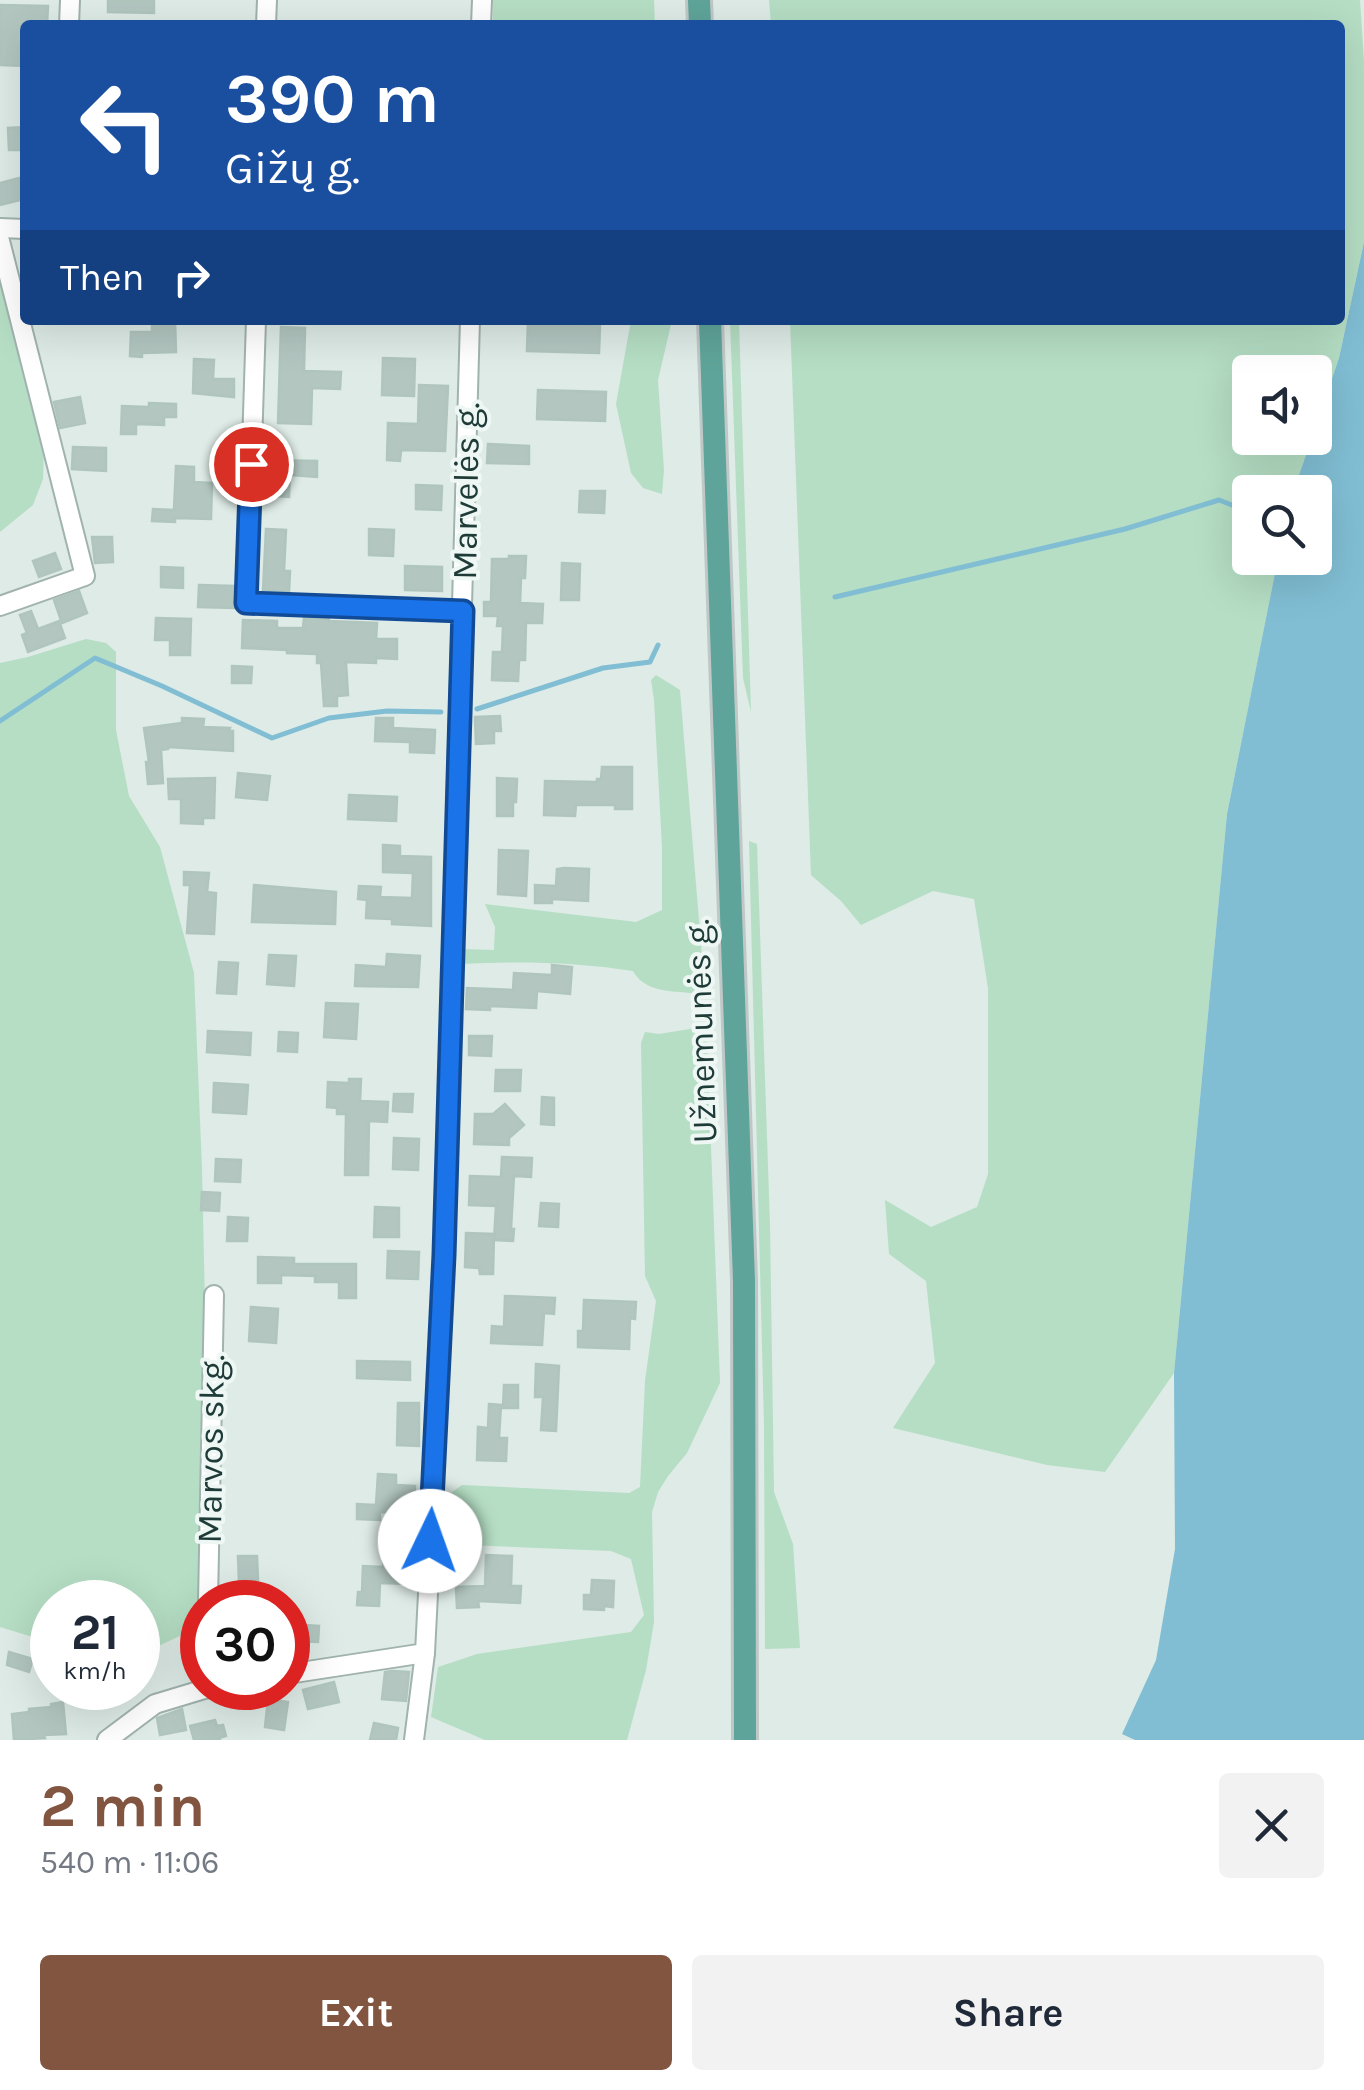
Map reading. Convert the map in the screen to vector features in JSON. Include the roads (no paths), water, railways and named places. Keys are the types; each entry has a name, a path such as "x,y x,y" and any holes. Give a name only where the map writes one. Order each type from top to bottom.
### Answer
{"main road":[{"name":"Užnemunės g.","path":"710,325 744,1281 745,1740"}],"street":[{"path":"0,242 20,321"},
{"path":"0,606 85,576 21,325"},
{"path":"256,325 246,603 463,611"},
{"name":"Marvelės g.","path":"414,1740 424,1653 442,1317 470,325"},
{"name":"Marvos skg.","path":"208,1580 214,1296"},
{"path":"310,1671 424,1653"},
{"path":"107,1740 155,1704 180,1696"}],"water":[{"path":"1364,242 1364,1740 1135,1740 1122,1734 1156,1660 1175,1549 1174,1373 1227,814 1275,575 1332,575 1332,475 1299,475 1306,455 1332,455 1332,379"}],"waterway":[{"path":"835,597 1125,529 1219,500 1232,505"},
{"path":"477,709 603,668 650,662 658,645"},
{"path":"0,721 95,658 272,738 329,718 387,711 441,712"}]}
